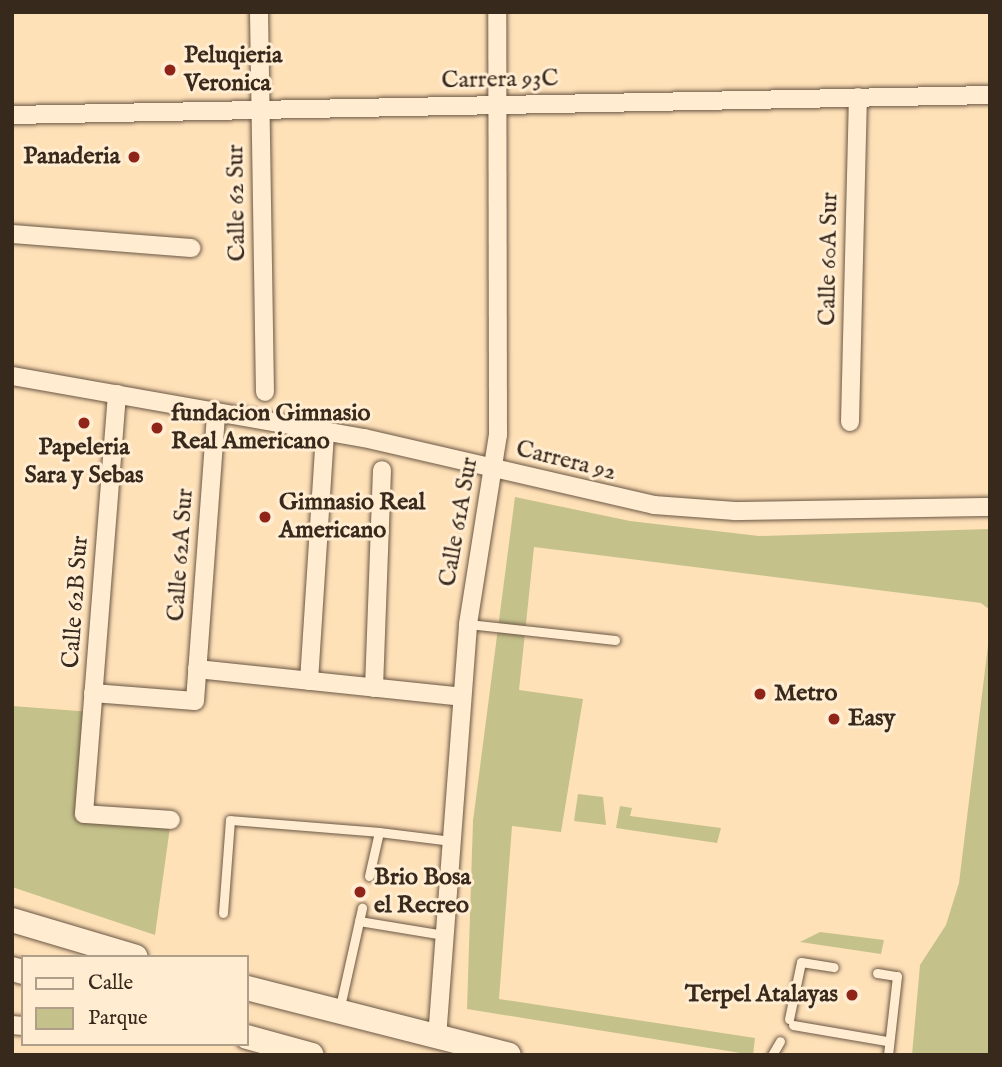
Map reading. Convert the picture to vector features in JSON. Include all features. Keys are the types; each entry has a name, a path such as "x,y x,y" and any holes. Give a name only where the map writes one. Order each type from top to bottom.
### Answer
{"main road":[{"path":"12,907 58,935"},
{"path":"12,920 129,955"},
{"path":"248,988 509,1055"},
{"path":"248,1037 312,1055"}],"street":[{"name":"Calle 62 Sur","path":"259,12 265,392"},
{"name":"Calle 61A Sur","path":"437,1038 468,624 493,468 500,391 498,12"},
{"name":"Carrera 93C","path":"12,115 990,95"},
{"name":"Calle 60A Sur","path":"849,422 858,97"},
{"path":"12,233 191,248"},
{"name":"Carrera 92","path":"12,376 325,431 682,508 990,507"},
{"name":"Calle 62B Sur","path":"117,394 84,814 171,820"},
{"name":"Calle 62A Sur","path":"93,693 195,701 216,412"},
{"path":"309,681 325,431"},
{"path":"374,688 382,470"},
{"path":"197,669 462,697"}],"lane":[{"path":"468,624 615,640"},
{"path":"223,913 230,820 379,832 451,841"},
{"path":"369,876 379,832"},
{"path":"339,1013 362,908"},
{"path":"359,921 444,935"},
{"path":"834,967 800,961 791,1022 887,1041"},
{"path":"877,973 897,976 887,1041 888,1055"},
{"path":"772,1055 780,1041"}],"green space":[{"path":"515,497 630,521 759,536 990,529 990,610 981,603 534,547 519,690 583,699 561,832 512,826 499,999 755,1038 753,1055 467,1009 473,821"},
{"path":"990,629 990,1055 912,1055 920,965 946,925 959,883"},
{"path":"12,706 92,712 84,814 171,820 155,935 12,887"},
{"path":"578,794 603,797 606,825 574,821"},
{"path":"620,806 632,808 630,816 721,828 717,843 616,828"},
{"path":"820,932 884,940 881,954 800,942"}],"place":[{"name":"Peluqieria Veronica","path":"170,70"},
{"name":"Panaderia","path":"134,157"},
{"name":"Papeleria Sara y Sebas","path":"84,423"},
{"name":"fundacion Gimnasio Real Americano","path":"157,428"},
{"name":"Gimnasio Real Americano","path":"265,517"},
{"name":"Metro","path":"760,694"},
{"name":"Easy","path":"834,719"},
{"name":"Brio Bosa el Recreo","path":"360,892"},
{"name":"Terpel Atalayas","path":"852,995"}]}
